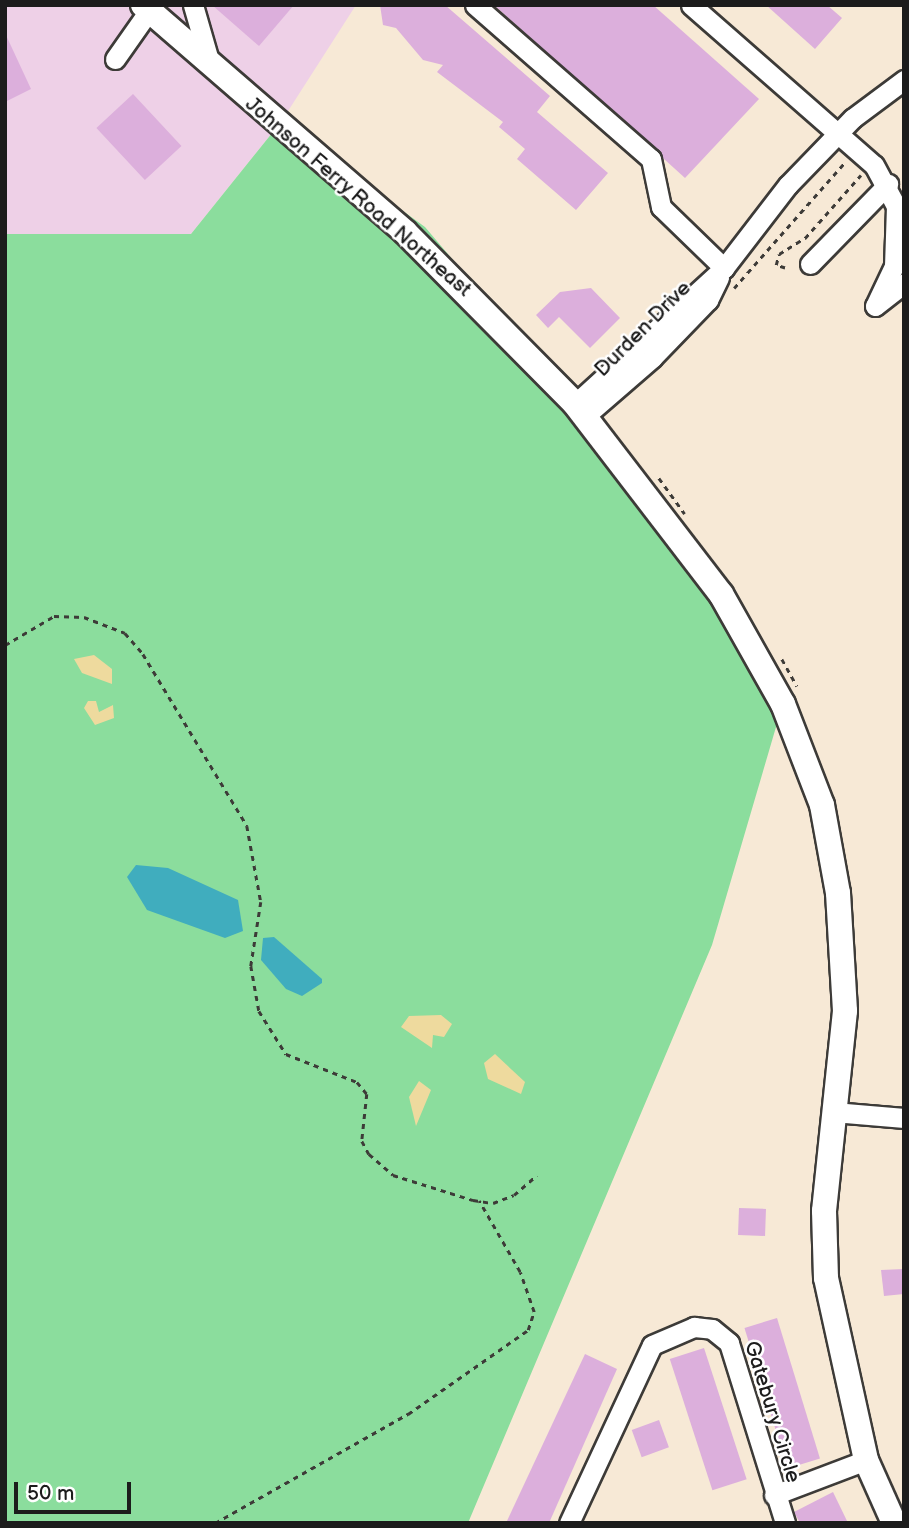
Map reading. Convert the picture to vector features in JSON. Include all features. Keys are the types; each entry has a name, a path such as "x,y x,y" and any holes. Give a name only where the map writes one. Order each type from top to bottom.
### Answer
{"main road":[{"name":"Johnson Ferry Road Northeast","path":"153,12 212,68 405,232 580,410 721,594 783,704 822,805 838,892 845,1011 824,1211 826,1278 866,1460 894,1523"}],"street":[{"path":"115,59 153,12 186,5"},
{"path":"193,5 212,68"},
{"path":"475,5 651,159 661,206 724,268"},
{"path":"691,5 840,134 888,184 900,209 900,273"},
{"name":"Durden Drive","path":"580,410 708,300 724,268 788,186 840,134 904,80"},
{"path":"810,264 888,184"},
{"path":"834,1112 904,1118"},
{"name":"Gatebury Circle","path":"569,1523 652,1345 694,1327 712,1329 729,1343 774,1495 785,1523"},
{"path":"774,1495 866,1460"}],"path":[{"path":"730,293 845,161"},
{"path":"785,268 776,265 779,254 805,238 855,180"},
{"path":"650,468 687,519"},
{"path":"6,644 54,616 108,622 125,633 247,826 261,902 252,986 273,1036 286,1054 357,1082 367,1094 362,1141 393,1175 479,1201 513,1195 537,1175"},
{"path":"779,654 801,696"},
{"path":"215,1523 408,1414 528,1330 534,1312 520,1272 479,1201"}],"shaded area":[{"path":"5,5 356,5 281,122 191,234 5,234"}],"green space":[{"path":"281,122 425,227 569,397 786,693 712,945 468,1523 5,1523 5,234 191,234"}],"sand":[{"path":"94,655 112,669 112,684 82,673 74,659"},
{"path":"88,701 96,701 99,712 113,705 114,718 95,725 84,708"},
{"path":"441,1015 452,1024 444,1037 433,1035 432,1048 401,1027 409,1016"},
{"path":"495,1054 525,1082 521,1094 488,1079 484,1063"},
{"path":"419,1081 431,1090 416,1126 409,1097"}],"water":[{"path":"136,865 168,868 238,900 243,931 225,938 147,910 127,877"},
{"path":"274,937 322,979 322,983 302,996 286,989 261,960 263,938"}],"building":[{"path":"212,5 294,5 259,46"},
{"path":"380,5 445,5 550,96 537,112 608,173 576,210 517,159 525,149 499,127 503,122 437,72 443,65 423,60 396,28 383,25"},
{"path":"494,5 653,5 759,99 685,178"},
{"path":"766,5 827,5 842,18 815,49"},
{"path":"5,33 31,89 5,102"},
{"path":"133,94 181,146 145,180 96,128"},
{"path":"591,288 620,318 590,348 559,317 548,328 536,315 560,292"},
{"path":"739,1208 766,1209 765,1236 738,1235"},
{"path":"904,1269 904,1294 884,1296 881,1270"},
{"path":"777,1318 820,1459 787,1469 744,1328"},
{"path":"704,1348 747,1479 712,1490 670,1359"},
{"path":"585,1354 617,1369 549,1523 506,1523"},
{"path":"659,1420 669,1447 642,1457 632,1430"},
{"path":"833,1492 848,1523 800,1523 794,1512"}]}
